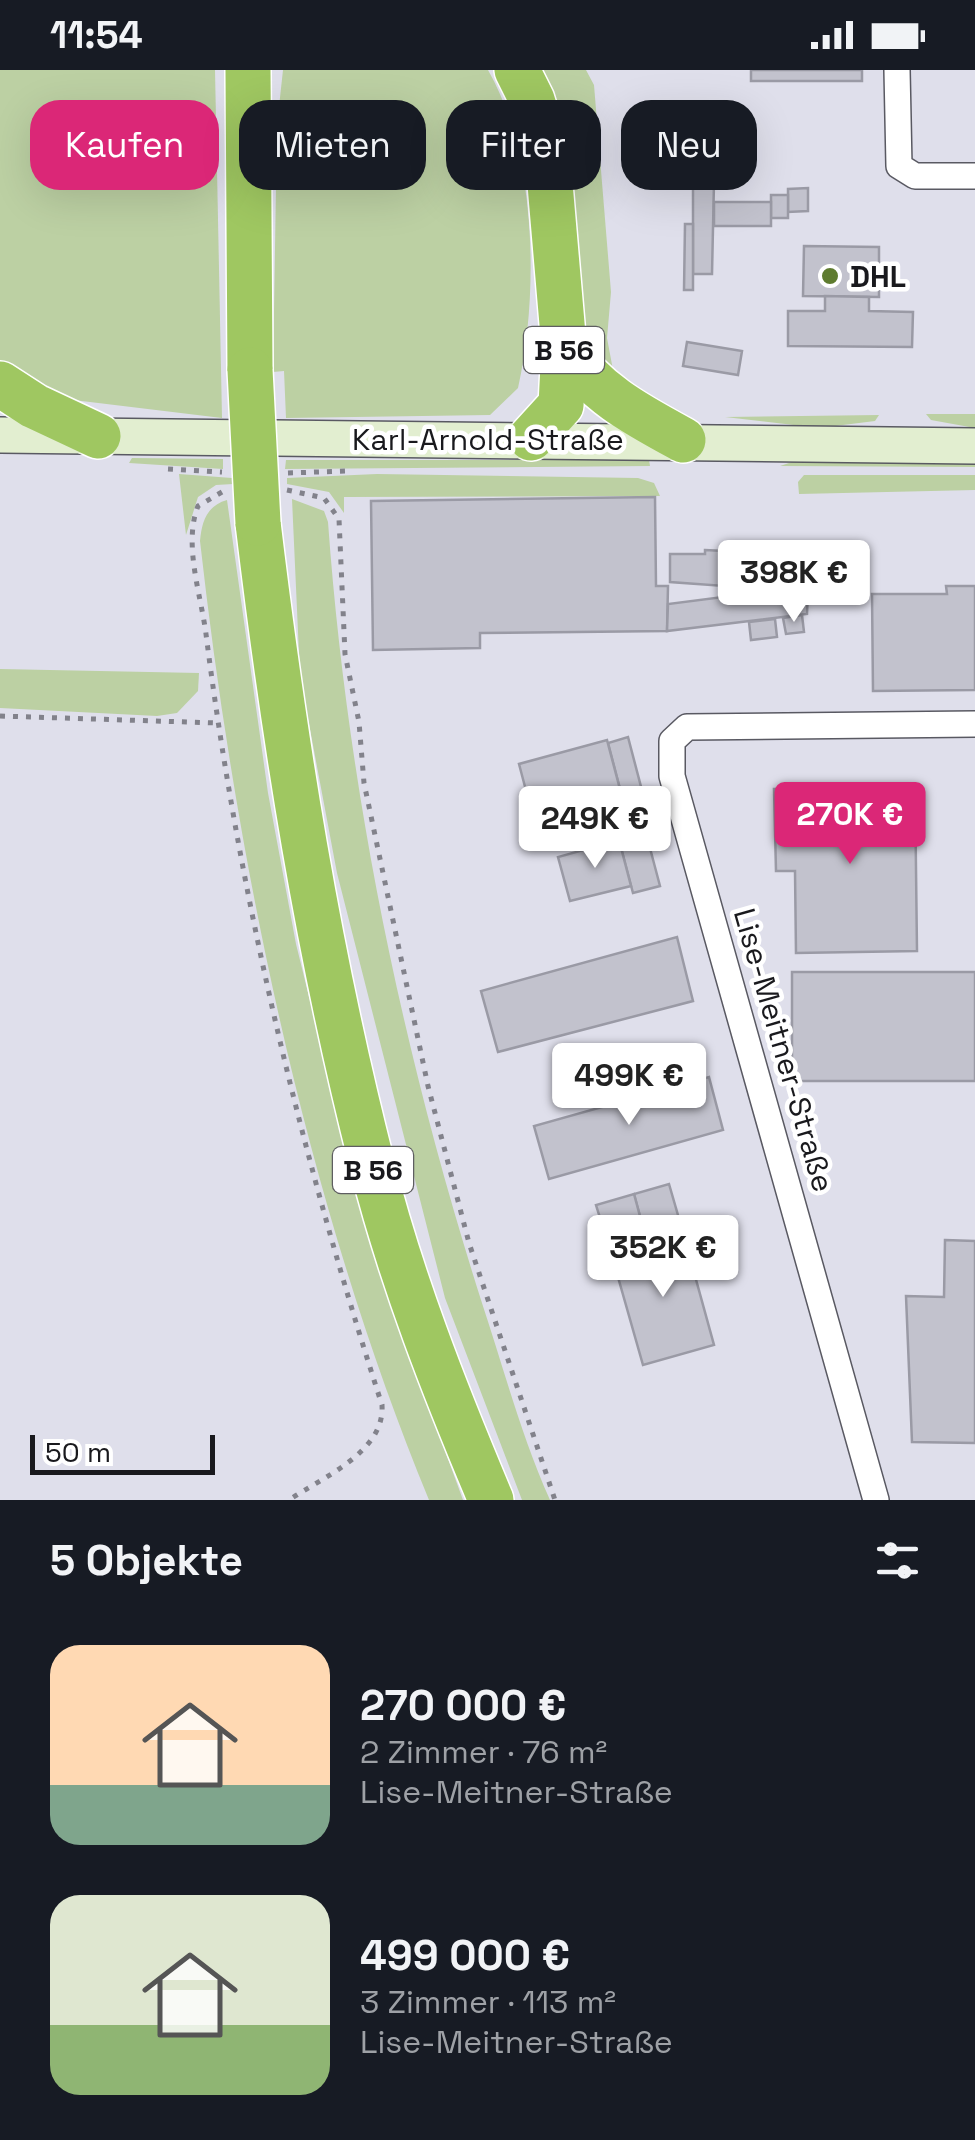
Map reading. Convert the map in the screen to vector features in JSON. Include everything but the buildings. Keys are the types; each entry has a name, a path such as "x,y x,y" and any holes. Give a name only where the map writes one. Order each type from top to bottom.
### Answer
{"highway":[{"name":"B 56","path":"517,70 532,100 547,149 552,251 564,347 561,406 532,438"},
{"name":"B 56","path":"253,80 250,370 258,522 291,776 317,919 372,1166 407,1279 491,1500"},
{"name":"B 56","path":"532,438 531,398 552,251"},
{"name":"B 56","path":"564,347 584,375 611,400 683,440"},
{"path":"0,384 34,406 98,436"}],"main road":[{"name":"Karl-Arnold-Straße","path":"0,435 532,438 975,446"}],"street":[{"path":"898,70 898,166 916,176 975,176"},
{"name":"Lise-Meitner-Straße","path":"876,1500 672,776 672,741 687,727 975,724"}],"path":[{"path":"0,716 217,723 244,873 308,1160 382,1405 384,1423 369,1444 289,1500"},
{"path":"359,722 380,871 428,1086 485,1297 555,1500"}],"green space":[{"path":"0,70 215,70 216,100 30,100 30,190 217,190 222,418 57,398 0,372"},
{"path":"283,70 488,70 502,100 446,100 446,190 526,190 531,268 525,351 518,388 490,415 286,418 284,371 273,372 276,190 426,190 426,100 280,100"},
{"path":"541,70 586,70 594,85 595,100 546,100"},
{"path":"601,170 611,292 607,338 613,370 590,370 561,190 601,190"},
{"path":"926,414 975,414 975,428 931,420"},
{"path":"879,415 875,421 819,428 725,417"},
{"path":"132,458 223,459 223,469 129,463"},
{"path":"286,460 649,460 650,466 285,469"},
{"path":"795,461 975,461 975,467 780,466"},
{"path":"179,474 232,478 233,484 216,485 198,497 186,535"},
{"path":"377,474 638,478 654,483 660,496 344,497 344,513 329,492 287,484 287,478"},
{"path":"804,475 975,475 975,490 799,494 798,482"},
{"path":"292,499 324,511 328,522 349,719 402,1012 452,1205 513,1400 550,1500 522,1500 445,1298 337,873 300,676"},
{"path":"227,500 268,793 296,944 336,1106 416,1371 463,1500 429,1500 385,1386 346,1269 282,1029 234,784 200,541 206,516 214,506"},
{"path":"0,669 199,673 198,691 177,713 157,716 0,708"}],"place":[{"name":"DHL","path":"830,276"}]}
